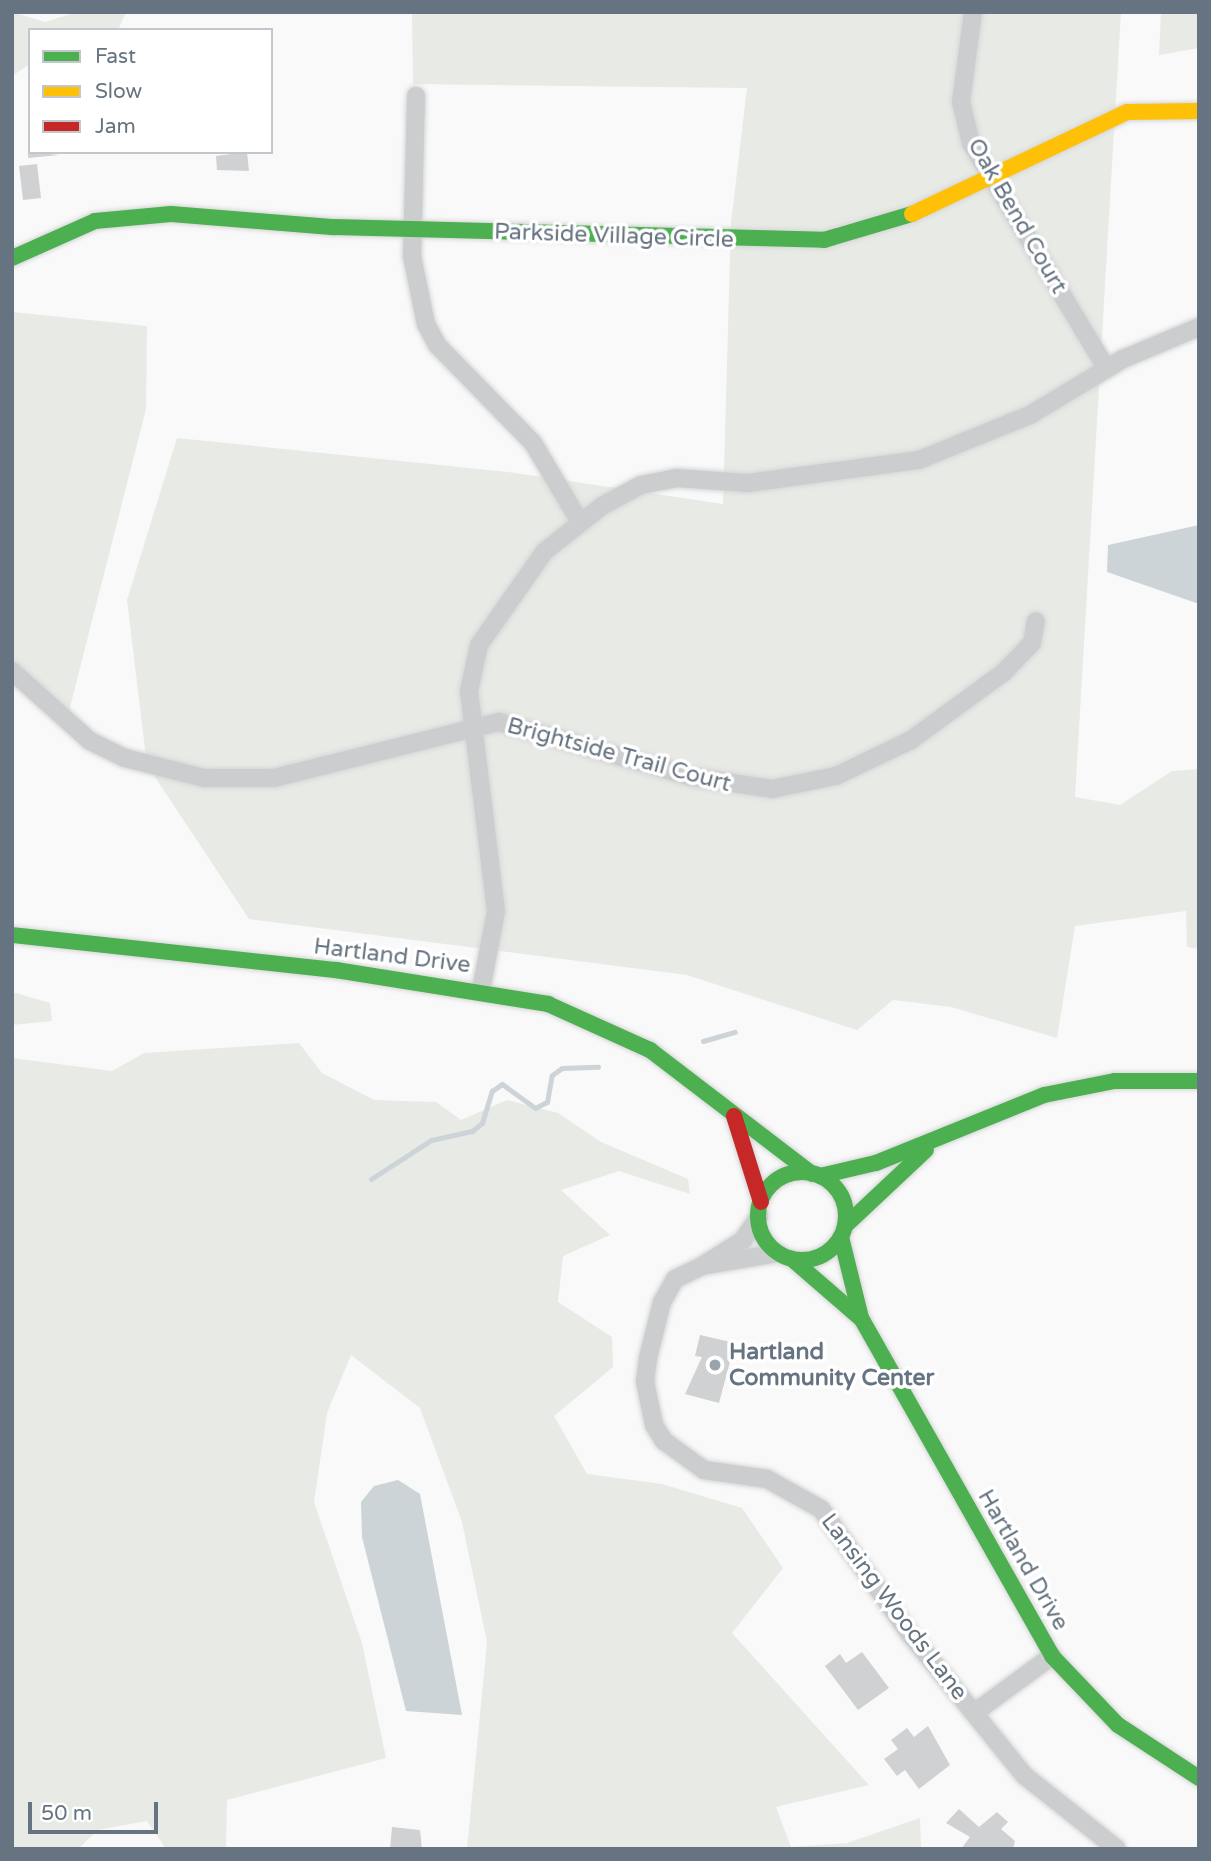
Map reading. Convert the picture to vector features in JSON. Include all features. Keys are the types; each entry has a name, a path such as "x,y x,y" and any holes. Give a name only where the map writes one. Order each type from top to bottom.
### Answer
{"street":[{"name":"Oak Bend Court","path":"973,12 961,102 971,143 1106,369"},
{"path":"416,96 414,267 432,335 533,443 580,522"},
{"name":"Parkside Village Circle","path":"12,258 67,231 118,216 413,229 824,240 909,215 1127,112 1199,111"},
{"path":"481,990 496,911 469,691 479,645 544,552 580,522 641,485 676,478 748,483 919,460 1030,415 1106,369 1199,327"},
{"name":"Brightside Trail Court","path":"474,725 499,722 736,787 804,785 863,765 943,718 1032,643 1036,621"},
{"path":"12,671 90,741 125,758 204,778 274,778 474,725"},
{"name":"Hartland Drive","path":"12,934 481,990 548,1004 616,1031 682,1070 734,1116 841,1195 844,1268 861,1318 1052,1656 1118,1725 1199,1778"},
{"path":"760,1209 779,1179 816,1175 934,1142 1044,1095 1115,1081 1199,1080"},
{"name":"Hartland Drive","path":"734,1116 760,1209 785,1256 861,1318"},
{"path":"785,1256 820,1257 934,1142"},
{"name":"Lansing Woods Lane","path":"760,1209 743,1240 702,1266 675,1279 667,1293 648,1358 648,1406 664,1441 704,1470 767,1479 821,1509 974,1713 1025,1776 1116,1849"},
{"name":"Lansing Woods Lane","path":"702,1266 785,1256"},
{"path":"974,1713 1052,1656"}],"shaded area":[{"path":"12,12 45,22 77,12 126,12 119,28 28,28 28,65 12,76"},
{"path":"412,12 1121,12 1075,797 1120,805 1172,771 1199,769 1199,949 1187,947 1186,911 1075,926 1057,1038 951,1007 893,1000 857,1030 687,975 249,919 147,765 127,600 177,438 508,472 723,504 731,223 747,88 413,84"},
{"path":"1161,12 1199,12 1199,48 1159,55"},
{"path":"12,312 147,326 146,409 68,715 12,659"},
{"path":"1199,525 1199,604 1107,572 1108,545"},
{"path":"12,992 50,1003 52,1021 12,1025"},
{"path":"299,1043 322,1073 374,1100 436,1102 461,1120 507,1100 558,1113 601,1142 688,1179 690,1194 619,1171 561,1190 610,1235 563,1256 558,1302 612,1337 613,1367 554,1416 587,1474 662,1484 742,1508 783,1568 732,1633 869,1785 776,1807 791,1847 847,1843 920,1818 921,1849 467,1849 487,1642 462,1522 420,1408 351,1355 327,1413 314,1502 362,1643 386,1758 227,1800 226,1849 166,1849 147,1821 98,1830 78,1849 12,1849 12,1058 112,1071 144,1053"},
{"path":"398,1480 420,1494 462,1715 406,1711 362,1537 361,1502 374,1486"}],"building":[{"path":"28,154 59,155 28,158"},
{"path":"247,154 249,171 217,170 216,156"},
{"path":"37,164 41,198 23,200 19,166"},
{"name":"Hartland Community Center","path":"700,1335 735,1343 719,1403 685,1394 702,1357 695,1356"},
{"path":"862,1652 889,1688 858,1710 825,1666 840,1654 846,1663"},
{"path":"928,1726 950,1765 919,1789 905,1770 897,1776 884,1759 898,1749 891,1740 907,1728 914,1737"},
{"path":"959,1809 979,1827 997,1812 1008,1822 1001,1829 1015,1841 1013,1849 961,1849 970,1837 946,1823"},
{"path":"392,1827 420,1830 422,1849 390,1849"}],"waterway":[{"path":"703,1041 735,1032"},
{"path":"371,1179 431,1140 472,1131 482,1123 492,1091 502,1084 535,1108 547,1102 552,1075 562,1068 598,1067"}],"traffic: fast":[{"path":"12,258 95,221 171,214 334,227 824,240 912,214"},
{"path":"12,935 336,970 548,1004 650,1050 812,1174"},
{"path":"820,1176 876,1163 1044,1095 1115,1081 1199,1081"},
{"path":"845,1226 926,1150"},
{"path":"802,1172 819,1176 833,1185 842,1199 846,1216 842,1233 833,1247 819,1256 802,1260 785,1256 771,1247 762,1233 758,1216 762,1199 771,1185 785,1176 802,1172"},
{"path":"841,1237 861,1318 1052,1656 1118,1725 1199,1778"},
{"path":"792,1259 859,1317"}],"traffic: slow":[{"path":"912,214 1127,112 1199,111"}],"traffic: jam":[{"path":"734,1116 761,1202"}],"place":[{"name":"Hartland Community Center","path":"715,1365"}]}
